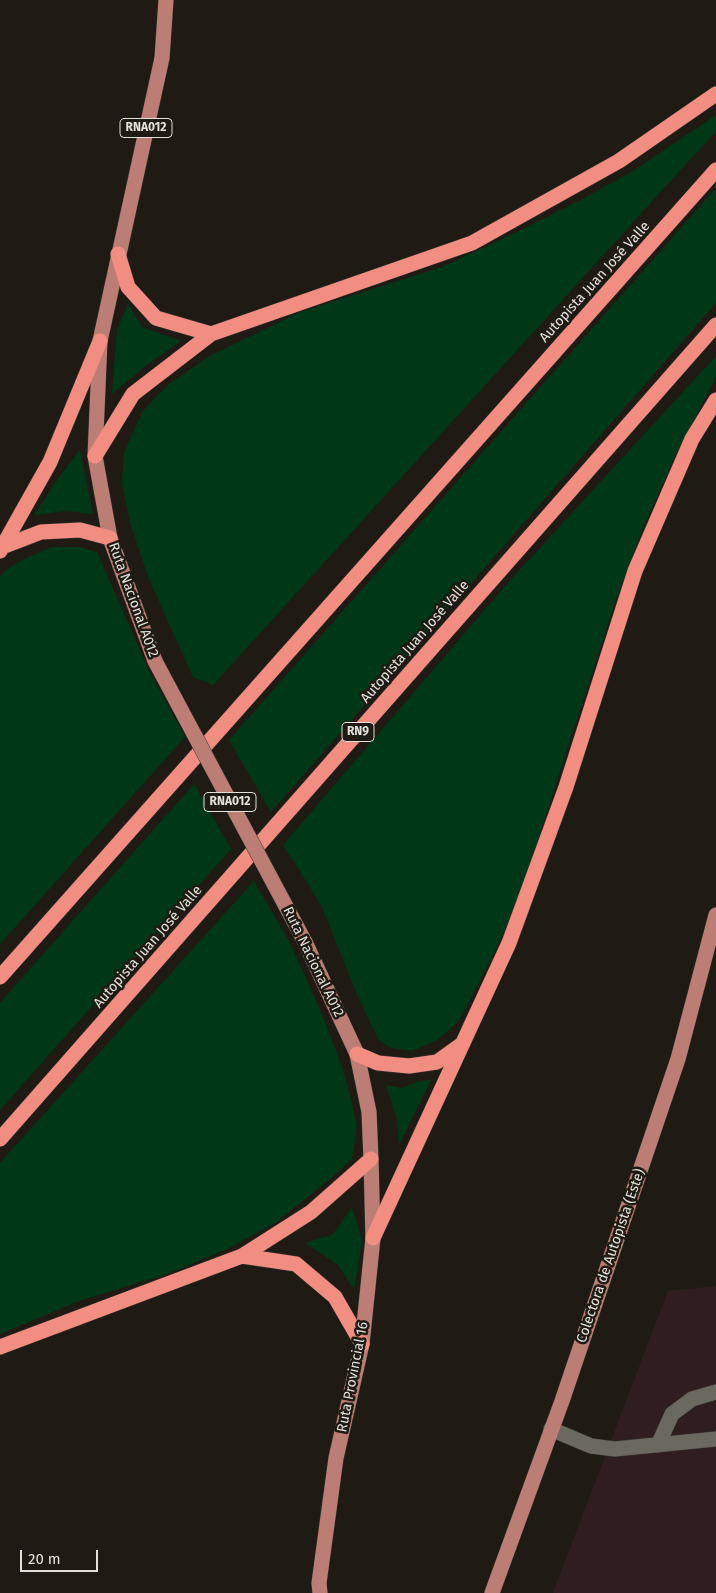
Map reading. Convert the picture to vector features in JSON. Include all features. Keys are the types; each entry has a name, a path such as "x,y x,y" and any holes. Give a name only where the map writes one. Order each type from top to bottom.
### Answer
{"highway":[{"path":"95,456 133,394 211,334 472,244 619,161 716,94"},
{"name":"Autopista Juan José Valle","path":"0,977 716,170"},
{"path":"118,254 128,287 156,318 211,334"},
{"name":"Autopista Juan José Valle","path":"0,1139 716,325"},
{"path":"1,549 50,462 100,341"},
{"path":"373,1238 464,1044 509,942 559,805 635,571 692,439 716,400"},
{"path":"1,549 41,532 80,530 110,538"},
{"path":"356,1054 378,1063 409,1066 437,1062 464,1044"},
{"path":"0,1348 242,1256 312,1212 371,1159"},
{"path":"242,1256 296,1264 335,1297 362,1344"}],"main road":[{"name":"Ruta Nacional A012","path":"166,0 162,58 100,341 95,456 110,538 155,661 305,942 356,1054 369,1112 371,1159"},
{"name":"Colectora de Autopista (Este)","path":"492,1593 551,1429 678,1059 716,915"},
{"name":"Ruta Provincial 16","path":"320,1593 319,1583 336,1458 362,1344 373,1238 371,1159"}],"lane":[{"path":"658,1444 672,1414 692,1399 716,1392"},
{"path":"551,1429 591,1446 615,1449 716,1439"}],"shaded area":[{"path":"716,1286 716,1593 553,1593 668,1291"}],"green space":[{"path":"716,115 716,131 213,685 193,677 149,579 130,523 122,484 124,453 142,412 168,385 208,357 300,312 442,267 504,238 579,201 633,171"},
{"path":"716,188 716,303 271,812 229,740"},
{"path":"128,304 142,327 181,341 147,365 112,394 117,330"},
{"path":"716,356 716,377 674,458 643,528 616,599 528,870 503,934 458,1022 437,1040 412,1051 391,1048 378,1039 357,994 321,905 283,845 506,585"},
{"path":"80,450 93,514 65,511 34,515 57,480"},
{"path":"52,547 80,547 97,552 149,671 185,737 0,944 0,577 6,570 24,559"},
{"path":"194,784 231,849 0,1110 0,1003"},
{"path":"254,881 290,943 323,1016 344,1072 357,1125 352,1159 275,1223 227,1249 167,1274 79,1301 0,1334 0,1163"},
{"path":"431,1080 399,1145 397,1119 386,1085 402,1088 420,1081"},
{"path":"352,1207 362,1240 354,1289 337,1264 305,1243 333,1234"}]}
